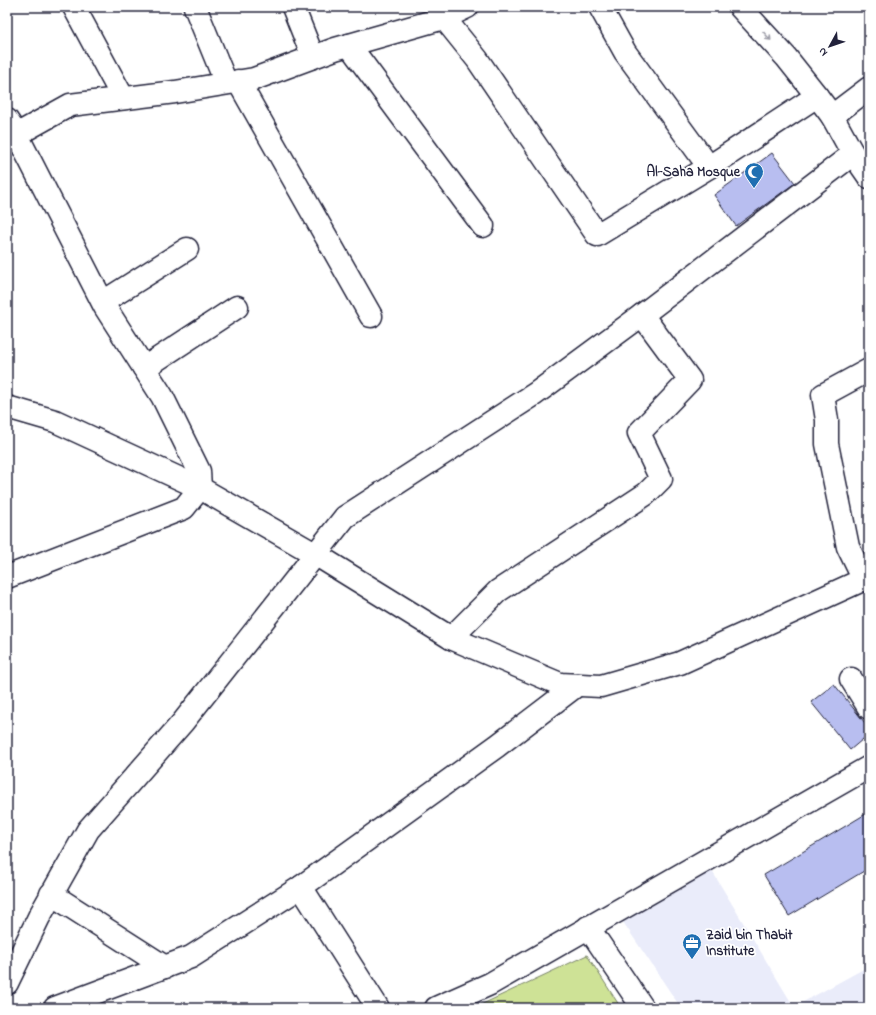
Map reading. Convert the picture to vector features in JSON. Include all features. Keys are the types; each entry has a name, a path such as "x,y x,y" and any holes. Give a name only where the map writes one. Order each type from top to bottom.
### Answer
{"street":[{"path":"74,7 123,98"},
{"path":"195,7 232,82 371,316"},
{"path":"292,7 313,57"},
{"path":"7,577 184,508 200,488 199,471 162,396 103,302 10,132 70,105 175,92 254,79 349,45 444,18 467,7"},
{"path":"600,7 624,52 709,167"},
{"path":"740,7 786,57 817,96 832,116 853,154 869,177"},
{"path":"444,18 476,60 597,235 709,167 817,96"},
{"path":"349,45 483,226"},
{"path":"832,116 869,88"},
{"path":"7,983 39,917 88,830 183,722 345,517 535,394 642,315 853,154"},
{"path":"103,302 187,249"},
{"path":"144,368 237,307"},
{"path":"451,638 498,591 646,494 661,479 639,433 690,380 642,315"},
{"path":"7,407 55,421 200,488 315,554 451,638 560,684 601,686 680,664 866,578 848,547 827,444 827,420 823,395 869,370"},
{"path":"851,679 869,708"},
{"path":"55,1008 191,957 301,887 497,746 577,685"},
{"path":"436,1008 490,984 869,767"},
{"path":"301,887 378,1008"},
{"path":"52,894 165,967"},
{"path":"588,927 643,1008"}],"shaded area":[{"path":"712,871 794,1007 869,966 869,1008 681,1008 623,922"}],"green space":[{"path":"587,955 621,1008 474,1008"}],"building":[{"name":"Al-Saha Mosque","path":"772,153 795,183 736,226 714,195"},
{"path":"834,684 869,728 869,734 850,750 811,702"},
{"path":"869,812 869,868 789,916 764,875"}],"place":[{"name":"Al-Saha Mosque","path":"754,189"},
{"name":"Zaid bin Thabit Institute","path":"692,960"}]}
